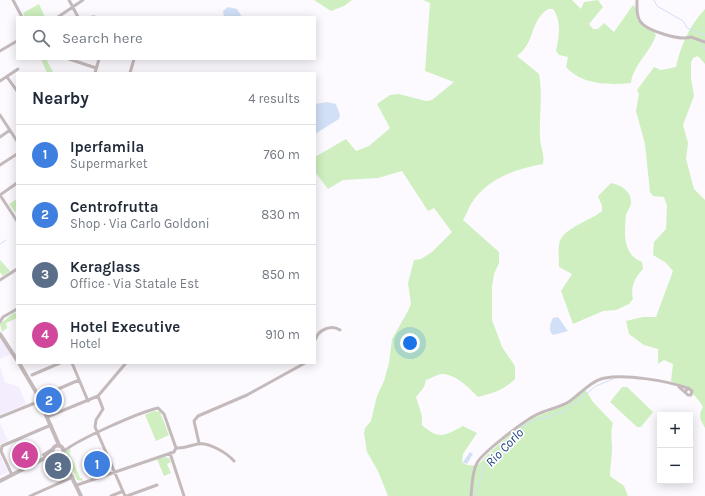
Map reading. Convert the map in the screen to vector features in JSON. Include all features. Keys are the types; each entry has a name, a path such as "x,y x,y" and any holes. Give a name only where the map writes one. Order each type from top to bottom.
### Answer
{"street":[{"path":"13,0 21,16"},
{"path":"69,0 77,16"},
{"path":"60,16 83,0"},
{"path":"637,0 637,15 640,23 660,33 686,39 692,37 705,42"},
{"path":"0,51 16,43"},
{"path":"72,60 96,68"},
{"path":"94,72 99,60"},
{"path":"130,72 134,60"},
{"path":"0,81 18,69"},
{"path":"7,77 16,90"},
{"path":"0,115 16,139"},
{"path":"0,137 10,130"},
{"path":"0,165 16,155"},
{"path":"15,215 0,195 16,185"},
{"path":"0,280 16,270"},
{"path":"0,322 1,318 16,310"},
{"path":"316,337 329,327 334,327 340,330"},
{"path":"0,334 16,358"},
{"path":"20,364 47,417 54,438 53,448 56,456 64,461 77,485 81,496"},
{"path":"32,375 58,364"},
{"path":"72,364 88,401"},
{"path":"47,417 98,396 125,364"},
{"path":"199,443 194,421 198,416 247,395 303,364"},
{"path":"471,496 474,476 479,460 523,422 536,414 569,401 595,382 607,377 658,381 691,389 692,393 689,396 677,386"},
{"path":"42,396 79,380"},
{"path":"685,392 687,388"},
{"path":"98,396 103,409 95,424 97,433 126,496 158,484"},
{"path":"0,417 40,401"},
{"path":"0,478 47,457 56,456 62,450 97,433 158,408 164,414 176,448"},
{"path":"50,425 73,477"},
{"path":"11,474 1,450 2,446 50,425"},
{"path":"77,485 170,453 176,448 183,449 199,443 224,452 234,461"},
{"path":"0,481 53,448 62,450"},
{"path":"170,453 184,496"},
{"path":"30,496 73,477"},
{"path":"111,496 121,492"}],"shaded area":[{"path":"0,336 11,354 0,359"},
{"path":"0,367 5,382 19,387 26,404 0,415"},
{"path":"0,423 8,441 0,444"},
{"path":"0,454 8,472 0,476"}],"green space":[{"path":"314,0 352,0 344,6 331,11"},
{"path":"423,0 572,0 581,9 584,2 598,0 603,7 589,24 593,29 598,29 604,23 614,32 633,5 636,8 637,20 652,30 656,35 650,48 635,70 631,83 605,84 580,77 572,73 566,67 568,57 559,55 556,51 559,35 559,24 553,9 548,9 538,20 527,45 517,56 539,74 541,90 540,137 543,164 513,172 485,187 471,204 463,220 499,252 499,263 494,274 492,287 492,320 502,347 515,366 515,379 498,391 478,397 456,378 446,374 441,374 426,380 424,387 416,397 422,416 422,425 433,433 442,435 463,426 477,433 463,454 462,462 467,465 477,466 523,422 561,407 585,389 593,402 613,423 611,433 612,452 610,476 624,486 628,496 388,496 378,471 367,452 364,433 365,428 371,421 377,396 384,381 389,363 392,339 411,304 408,283 414,260 421,259 432,252 452,232 434,208 428,211 402,171 378,178 343,180 328,189 316,173 316,156 346,139 356,151 369,146 390,128 377,104 390,95 399,94 426,101 432,100 454,82 425,71 430,3"},
{"path":"39,4 45,16 24,16 23,13"},
{"path":"705,9 705,64 698,56 693,58 691,63 691,78 694,96 683,125 688,143 686,159 694,189 705,200 705,428 700,418 700,413 703,407 700,402 690,391 671,381 673,364 664,360 658,364 658,349 644,345 629,334 626,321 643,317 656,317 673,271 666,263 653,255 654,242 666,229 667,206 664,197 653,196 650,192 645,144 636,111 639,94 637,90 654,67 661,70 676,67 686,36 694,22"},
{"path":"41,60 47,60 53,72 47,72"},
{"path":"611,183 625,189 630,196 631,204 626,214 625,222 626,243 631,254 642,262 643,269 634,283 632,291 633,299 629,304 616,310 603,311 573,324 561,291 572,274 559,267 559,245 561,239 570,230 602,211 602,206 598,196"},
{"path":"16,200 16,212 15,212 9,204"},
{"path":"0,260 10,271 3,276 0,272"},
{"path":"15,312 16,318 6,323 7,328 2,332 0,324"},
{"path":"622,387 627,387 653,412 641,427 637,427 610,402"},
{"path":"154,411 160,412 169,435 156,441 145,415"},
{"path":"70,449 71,451 69,453 75,466 72,467 66,453 67,459 64,455 65,452"},
{"path":"165,457 169,458 171,462 167,464 171,473 164,476 157,459"},
{"path":"64,466 68,476 56,482 51,471"},
{"path":"75,466 80,478 82,478 83,481 77,480 72,468"}],"water":[{"path":"228,7 237,9 241,16 224,16 223,11"},
{"path":"327,102 336,104 340,115 339,119 316,133 316,104"},
{"path":"558,317 568,331 553,335 550,331 550,325 553,318"},
{"path":"470,452 473,454 467,464 463,462"}],"waterway":[{"path":"654,0 657,6 683,21 687,28 705,35"},
{"path":"705,40 702,44 705,50"},
{"path":"0,244 6,240"},
{"name":"Rio Corlo","path":"475,496 484,466 520,428 534,420 549,417 566,410 596,386 613,379"}],"place":[{"name":"Centrofrutta","path":"49,400"},
{"name":"Hotel Executive","path":"25,455"},
{"name":"Iperfamila","path":"97,464"},
{"name":"Keraglass","path":"58,466"}]}
